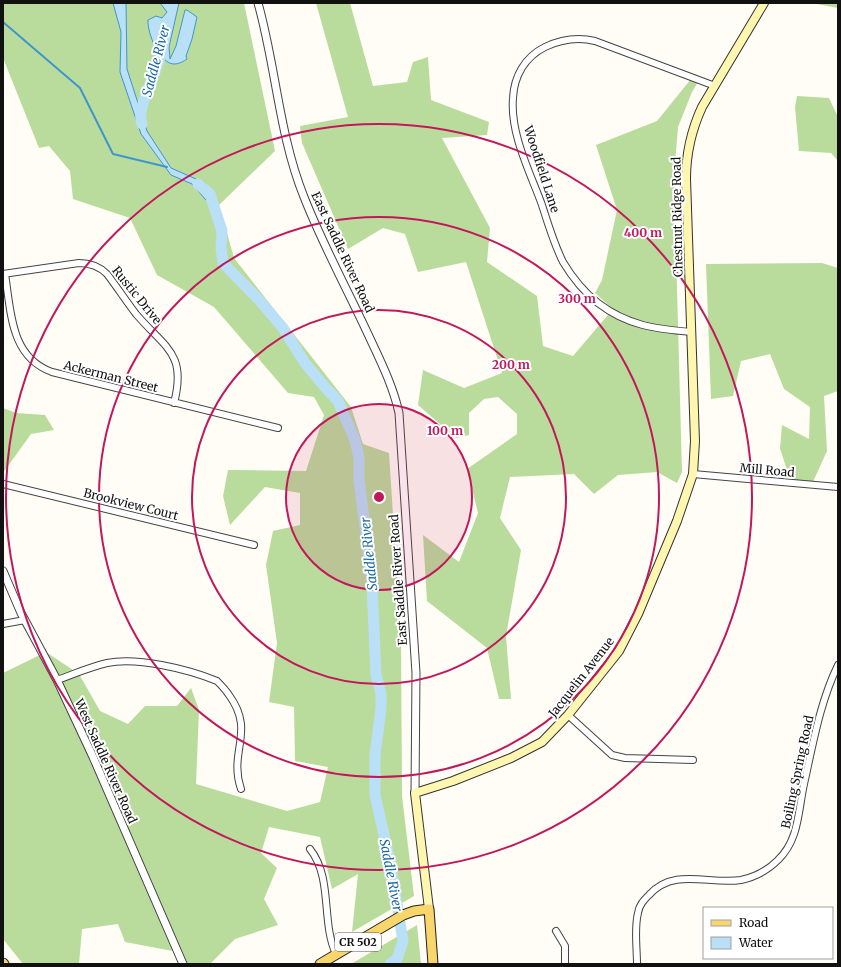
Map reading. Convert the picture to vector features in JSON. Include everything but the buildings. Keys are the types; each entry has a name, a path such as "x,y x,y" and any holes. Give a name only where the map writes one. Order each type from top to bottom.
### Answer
{"main road":[{"name":"Chestnut Ridge Road","path":"693,474 695,441 686,164 688,149 696,121 764,3"},
{"name":"Jacquelin Avenue","path":"415,793 453,781 524,752 542,742 568,716 619,651 625,640 648,591 675,527 693,474"},
{"name":"East Saddle River Road","path":"415,793 429,909 433,964"},
{"name":"CR 502","path":"320,964 411,912 429,909"}],"street":[{"name":"East Saddle River Road","path":"258,3 285,136 296,174 308,205 375,349 392,389 399,413 416,673 415,793"},
{"name":"Woodfield Lane","path":"692,332 655,329 622,318 598,303 572,276 557,249 521,146 515,123 513,98 516,79 521,68 533,54 550,45 573,39 585,39 600,43 715,86"},
{"name":"Rustic Drive","path":"4,274 79,263 94,265 101,268 136,314 174,358 179,376 179,384 174,403"},
{"name":"Ackerman Street","path":"4,274 13,330 20,347 32,361 52,372 278,428"},
{"name":"Mill Road","path":"693,474 838,487"},
{"name":"Brookview Court","path":"3,484 254,545"},
{"name":"West Saddle River Road","path":"3,571 25,620 57,680 105,783 183,964"},
{"path":"3,624 25,620"},
{"path":"57,680 108,663 124,662 166,666 217,681 224,687 234,702 241,719 242,729 236,766 240,789"},
{"name":"Boiling Spring Road","path":"637,964 636,930 638,913 642,903 658,886 667,881 682,878 740,880 749,878 769,868 784,853 796,831 814,738 829,683 838,665"},
{"path":"568,716 612,755 625,758 693,760"},
{"path":"310,849 318,862 330,936 336,954"},
{"path":"556,931 564,946 565,964"}],"green space":[{"path":"3,3 244,3 275,151 219,205 234,258 351,407 363,444 389,453 401,639 402,796 414,896 352,932 358,874 332,889 320,837 269,827 261,853 277,868 264,899 278,925 235,939 210,964 184,964 178,952 125,942 118,924 82,929 79,964 23,964 3,939 3,673 46,652 79,674 100,711 128,724 145,706 177,706 191,688 199,710 196,784 287,811 320,802 328,767 295,761 294,707 269,702 277,643 266,565 273,531 300,525 300,493 265,487 230,525 223,496 228,470 306,471 324,415 314,397 288,393 214,307 157,275 130,218 73,199 70,171 49,146 39,148 3,58"},
{"path":"316,3 350,3 373,86 407,82 413,62 428,57 431,100 489,122 487,135 442,138 490,228 487,262 537,296 543,346 573,356 613,309 595,293 602,280 617,210 596,145 657,121 695,74 701,77 692,92 678,127 674,177 682,472 677,483 657,472 618,475 594,494 574,474 510,477 500,518 521,550 506,636 511,699 499,699 487,648 427,601 423,535 459,562 478,513 467,469 517,434 517,414 498,397 484,399 469,413 469,435 456,438 418,405 423,370 464,388 502,373 466,262 418,272 405,234 383,228 348,249 302,143 300,126 348,117"},
{"path":"811,3 838,3 838,8"},
{"path":"797,96 829,98 838,117 838,161 831,153 799,151 795,107"},
{"path":"822,263 838,268 838,391 824,396 827,451 812,484 791,483 780,448 782,425 809,439 810,407 784,389 770,354 741,361 733,396 711,399 706,264"},
{"path":"3,408 16,413 45,415 54,430 31,434 3,473"},
{"path":"417,925 421,964 351,964"}],"water":[{"path":"113,3 126,3 127,69 147,131 171,168 205,183 211,192 206,200 192,184 171,175 141,134 120,72 121,32"},
{"path":"160,3 179,3 169,47 170,59 176,46 185,10 197,17 186,56 187,59 178,64 169,63 164,59 152,40 148,20 156,16 162,18 167,12"}],"waterway":[{"path":"3,22 80,88 113,154 167,167"},
{"name":"Saddle River","path":"142,124 141,111 145,96 159,62 164,41"},
{"name":"Saddle River","path":"198,184 210,194 222,231 221,248 223,263 260,301 283,328 305,363 338,401 355,440 359,458 359,479 372,584 376,675 381,693 381,708 375,755 375,795 390,861 403,941 397,959 390,964"}]}
